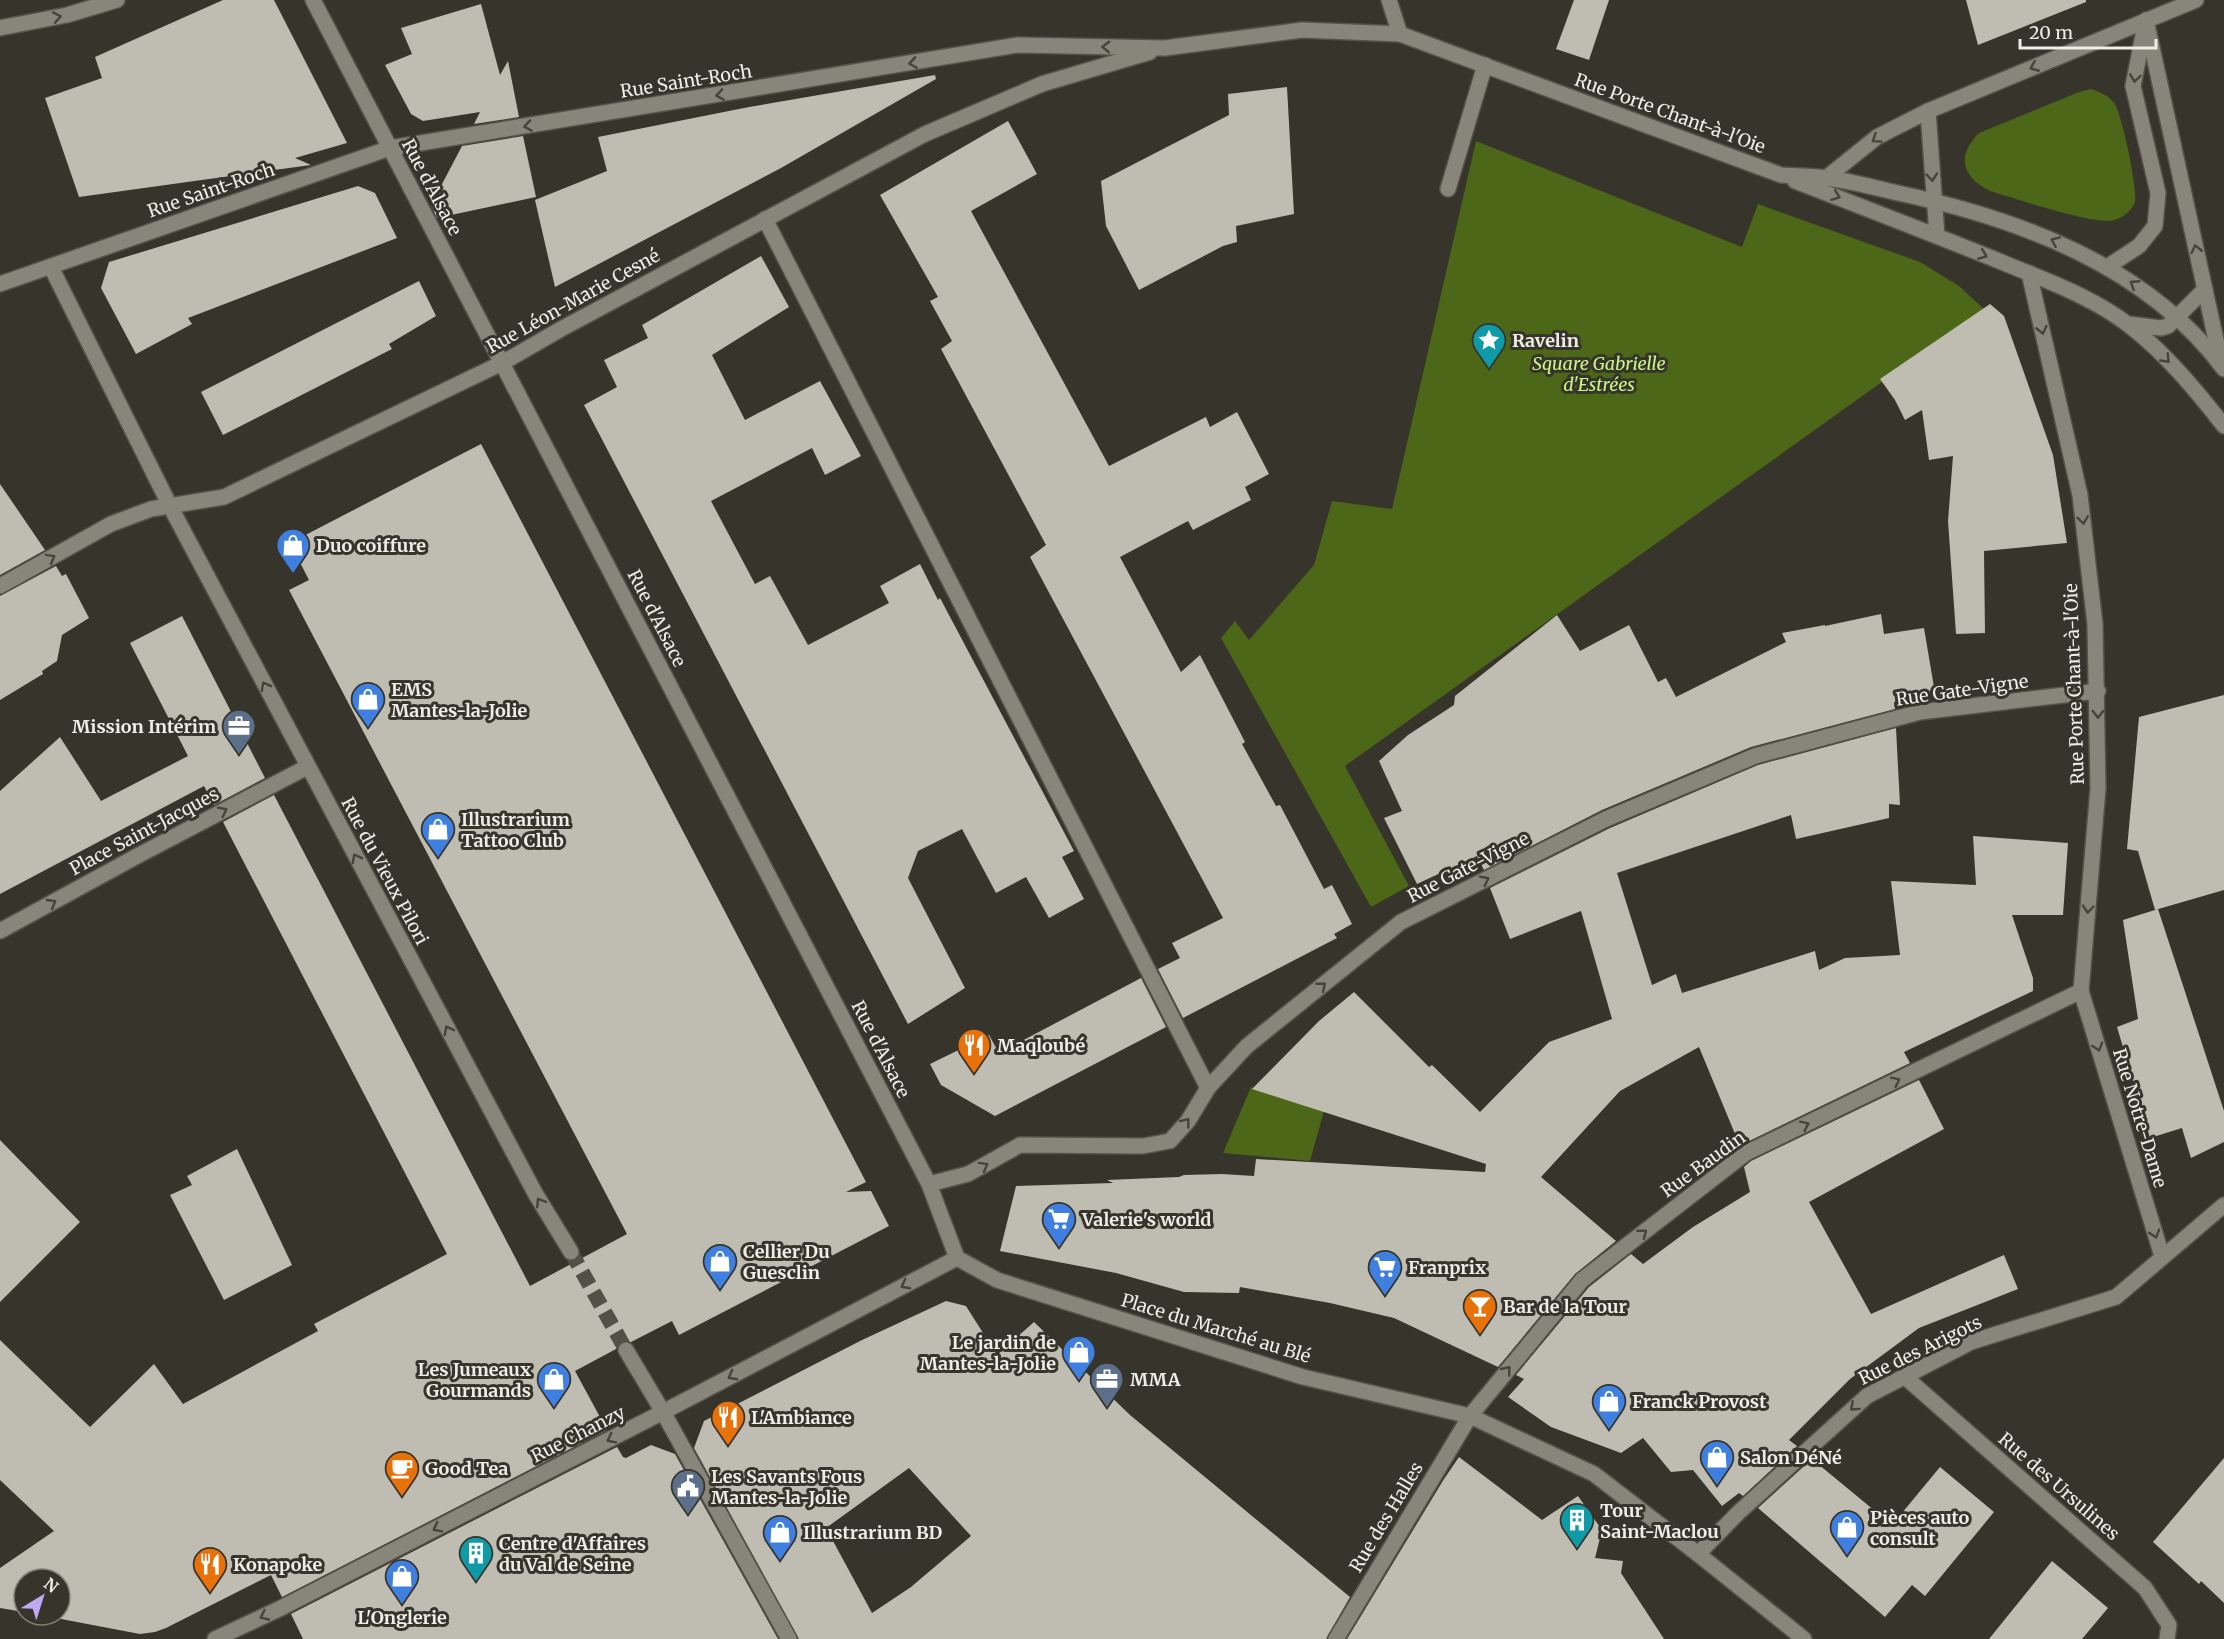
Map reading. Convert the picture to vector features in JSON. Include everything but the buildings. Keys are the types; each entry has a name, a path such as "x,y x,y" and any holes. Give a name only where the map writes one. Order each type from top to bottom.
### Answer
{"street":[{"path":"0,28 67,15 117,0"},
{"name":"Rue d'Alsace","path":"313,0 929,1184 957,1258"},
{"path":"1389,0 1400,34"},
{"path":"1826,178 1877,137 1928,111 2145,20 2173,5 2196,0"},
{"path":"2108,267 2139,246 2155,226 2158,193 2133,86 2145,20"},
{"path":"2145,20 2223,368"},
{"name":"Rue Saint-Roch","path":"0,284 390,148 1018,45 1165,48 1302,30 1400,34"},
{"name":"Rue Porte Chant-à-l'Oie","path":"1400,34 1781,175 1826,178 1934,201 2006,222 2057,242 2108,267 2141,288 2178,318 2205,345 2223,368"},
{"name":"Rue Léon-Marie Cesné","path":"0,586 111,524 151,509 224,497 502,363 925,134 1042,84 1165,48"},
{"path":"1448,189 1485,65"},
{"path":"1928,111 1937,236"},
{"path":"1781,175 2082,296 2128,324 2151,343 2182,375 2224,426"},
{"path":"765,219 1208,1088"},
{"name":"Rue du Vieux Pilori","path":"51,267 170,506 307,767 535,1193 571,1252"},
{"name":"Rue Porte Chant-à-l'Oie","path":"2029,273 2080,495 2095,624 2098,788 2081,991"},
{"path":"2128,324 2161,328 2168,326 2205,289"},
{"name":"Rue Gate-Vigne","path":"929,1184 968,1174 1020,1145 1143,1146 1170,1141 1188,1121 1208,1088 1247,1046 1401,922 1606,819 1755,756 1920,712 2098,691"},
{"name":"Place Saint-Jacques","path":"0,931 129,860 307,767"},
{"name":"Rue Notre-Dame","path":"2081,991 2162,1256"},
{"name":"Rue Baudin","path":"1470,1416 1582,1280 1746,1153 2081,991"},
{"name":"Rue des Arigots","path":"1698,1554 1738,1513 1867,1396 1971,1342 2116,1297 2224,1205"},
{"name":"Place du Marché au Blé","path":"957,1258 998,1280 1303,1377 1470,1416 1594,1474 1804,1639"},
{"name":"Rue Chanzy","path":"215,1639 281,1608 663,1412 957,1258"},
{"path":"626,1350 663,1412 783,1636"},
{"name":"Rue des Ursulines","path":"1904,1376 2145,1588 2169,1625 2167,1639"},
{"name":"Rue des Halles","path":"1336,1639 1470,1416"}],"green space":[{"path":"2091,89 2106,96 2114,103 2125,136 2132,168 2135,202 2124,215 2115,220 2105,221 2054,210 1990,191 1968,173 1965,165 1967,150 1979,133"},
{"name":"Square Gabrielle d'Estrées","path":"1476,141 1742,247 1758,204 1920,262 1959,286 1984,309 1345,766 1409,886 1371,907 1221,638 1235,621 1249,640 1314,565 1332,501 1392,509"},
{"path":"1251,1087 1324,1111 1310,1161 1223,1153"}],"tunnel":[{"path":"571,1252 626,1350"}],"place":[{"name":"Ravelin","path":"1489,369"},
{"name":"Duo coiffure","path":"293,574"},
{"name":"EMS Mantes-la-Jolie","path":"368,728"},
{"name":"Mission Intérim","path":"239,755"},
{"name":"Illustrarium Tattoo Club","path":"438,858"},
{"name":"Maqloubé","path":"974,1074"},
{"name":"Valerie's world","path":"1059,1248"},
{"name":"Cellier Du Guesclin","path":"720,1290"},
{"name":"Franprix","path":"1385,1296"},
{"name":"Bar de la Tour","path":"1480,1335"},
{"name":"Le jardin de Mantes-la-Jolie","path":"1079,1381"},
{"name":"Les Jumeaux Gourmands","path":"554,1408"},
{"name":"MMA","path":"1107,1408"},
{"name":"Franck Provost","path":"1609,1430"},
{"name":"L'Ambiance","path":"728,1446"},
{"name":"Salon DéNé","path":"1717,1486"},
{"name":"Good Tea","path":"402,1497"},
{"name":"Les Savants Fous Mantes-la-Jolie","path":"688,1515"},
{"name":"Tour Saint-Maclou","path":"1577,1549"},
{"name":"Pièces auto consult","path":"1847,1556"},
{"name":"Illustrarium BD","path":"780,1561"},
{"name":"Centre d'Affaires du Val de Seine","path":"476,1582"},
{"name":"Konapoke","path":"210,1593"},
{"name":"L'Onglerie","path":"402,1605"}]}
